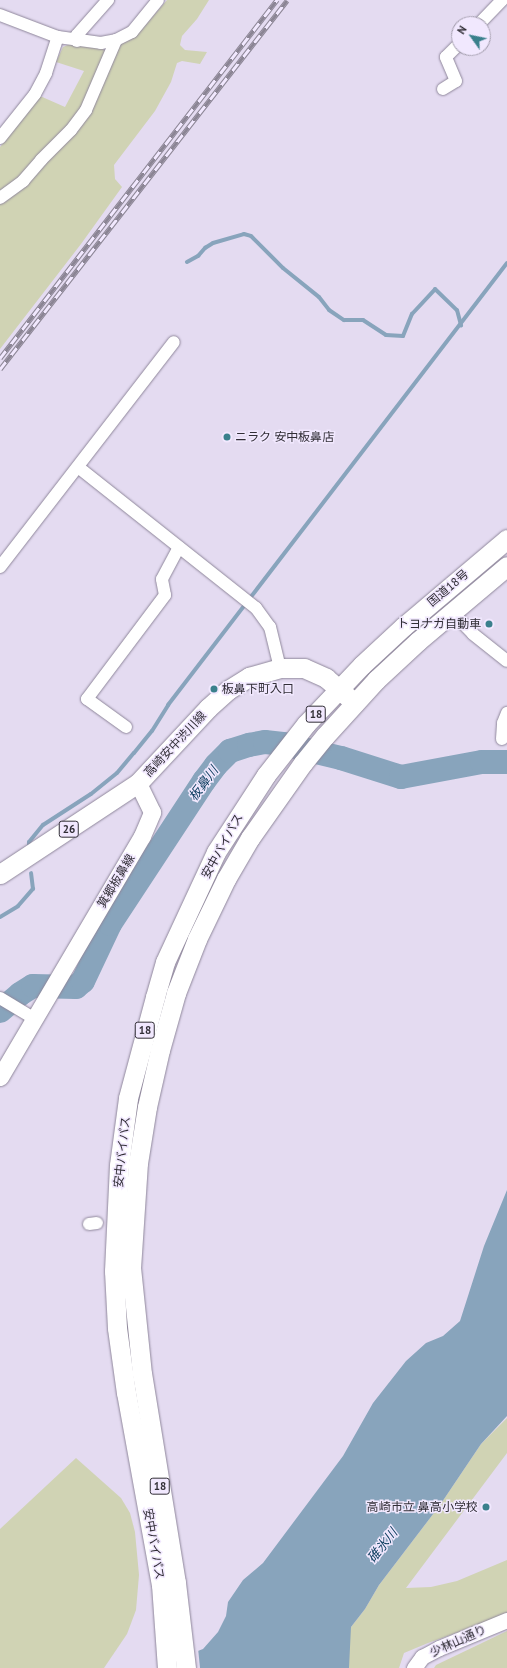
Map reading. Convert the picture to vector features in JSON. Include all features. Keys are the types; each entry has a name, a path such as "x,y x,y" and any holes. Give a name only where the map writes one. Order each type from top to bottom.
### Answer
{"main road":[{"name":"国道18号","path":"339,689 404,626 507,538"},
{"name":"国道18号","path":"355,703 376,680 452,612 507,566"},
{"name":"高崎安中渋川線","path":"0,874 138,783 208,708 228,690 249,677 280,668 304,668 319,674 355,703"},
{"name":"安中バイパス","path":"167,1668 161,1585 126,1394 117,1328 114,1271 119,1165 128,1098 142,1041 165,962 216,852 280,758 339,689"},
{"name":"安中バイパス","path":"186,1668 176,1583 142,1374 134,1303 132,1268 138,1163 147,1107 176,993 197,939 226,879 250,838 303,763 355,703"},
{"name":"箕郷板鼻線","path":"35,1018 142,836 149,821 152,812 138,783"},
{"path":"0,1077 35,1018"}],"street":[{"path":"77,41 77,35 108,0"},
{"path":"0,15 58,37 77,41 101,43 116,40 132,32 158,0"},
{"path":"487,16 502,0"},
{"path":"0,138 35,94 46,73 58,37"},
{"path":"0,198 23,181 75,125 91,99 116,40"},
{"path":"443,89 456,81 446,57 451,52"},
{"path":"0,567 174,342"},
{"path":"78,466 256,608 270,627 280,668"},
{"path":"126,728 87,699 165,595 162,579 179,547"},
{"path":"452,612 473,634 507,661"},
{"path":"502,739 503,723 507,713"},
{"path":"2,999 35,1018"},
{"name":"少林山通り","path":"414,1668 422,1657 507,1620"}],"green space":[{"path":"167,0 209,0 197,19 182,36 180,45 185,50 207,52 200,64 182,61 177,63 171,82 155,111 114,165 115,179 122,187 81,244 0,349 0,201 74,134 116,45 136,36"},
{"path":"70,44 101,48 106,51 82,109 39,159 0,194 0,147 40,96 65,107 84,71 56,62 63,47"},
{"path":"507,1418 507,1453 406,1588 431,1587 457,1581 507,1560 507,1615 404,1653 399,1668 341,1668 351,1627 365,1609 379,1585 440,1505 481,1444"},
{"path":"76,1458 121,1498 130,1513 135,1532 139,1575 136,1610 127,1634 104,1668 0,1668 0,1529"},
{"path":"507,1631 507,1668 434,1668 436,1665"}],"water":[{"name":"碓氷川","path":"507,1190 507,1416 481,1444 440,1505 379,1585 365,1609 351,1627 349,1668 172,1668 177,1659 203,1649 218,1632 226,1616 228,1602 243,1580 263,1563 343,1456 373,1403 406,1361 426,1343 443,1336 460,1321 484,1246"}],"pier":[{"path":"198,1648 200,1668 170,1668 176,1657"}],"waterway":[{"path":"187,262 198,256 205,248 213,243 244,234 251,236 283,268 319,297 329,310 344,320 363,320 386,335 403,336 412,314 435,289 457,310 461,325"},
{"path":"29,846 29,842 43,825 91,794 117,773 134,753 152,731 168,705 507,263"},
{"name":"板鼻川","path":"0,1011 20,994 33,986 76,987 83,981 110,924 204,781 216,765 230,751 265,742 283,744 341,758 401,777 482,762 507,762"},
{"path":"0,917 18,906 33,889 31,873"}],"railway":[{"path":"0,358 277,0"},
{"path":"0,369 287,0"}],"place":[{"name":"ニラク 安中板鼻店","path":"227,437"},
{"name":"トヨナガ自動車","path":"489,624"},
{"name":"板鼻下町入口","path":"214,689"},
{"name":"高崎市立 鼻高小学校","path":"486,1507"}]}
